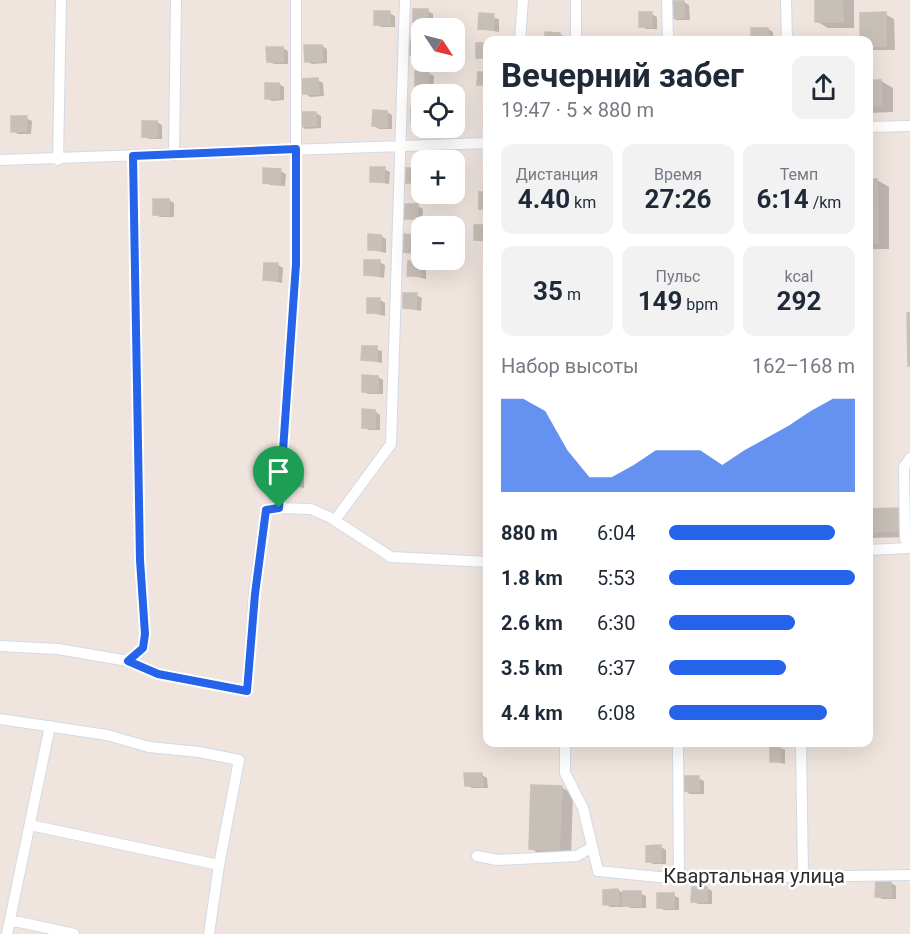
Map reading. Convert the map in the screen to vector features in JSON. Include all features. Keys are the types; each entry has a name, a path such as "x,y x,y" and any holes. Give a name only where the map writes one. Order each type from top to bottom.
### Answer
{"street":[{"path":"58,160 61,0"},
{"path":"174,155 176,0"},
{"path":"279,508 296,264 296,0"},
{"path":"335,520 391,444 405,0"},
{"path":"520,36 523,0"},
{"path":"576,0 576,36"},
{"path":"667,0 668,36"},
{"path":"786,0 787,36"},
{"path":"873,127 910,126"},
{"path":"0,160 58,160 483,143"},
{"path":"128,661 143,648 145,634 140,560 133,156"},
{"path":"910,458 904,467 904,539 910,547"},
{"path":"0,646 58,648 128,661 158,674 247,691 255,594 266,510 311,509 335,520 391,557 483,562"},
{"path":"873,549 910,547"},
{"path":"0,719 107,735 149,747 199,752 239,760 219,865 209,934"},
{"path":"8,934 50,726"},
{"path":"477,856 496,860 577,856 592,847 583,808 565,773 565,747"},
{"path":"678,747 679,879"},
{"path":"801,747 803,876"},
{"path":"30,825 219,865"},
{"name":"Квартальная улица","path":"592,847 598,872 679,879 910,875"},
{"path":"10,920 74,934"}],"building":[{"path":"815,0 842,0 843,22 815,22"},
{"path":"669,1 684,1 684,18 669,18"},
{"path":"413,9 428,9 428,18 413,18"},
{"path":"374,11 390,11 390,25 374,25"},
{"path":"639,12 652,12 652,27 639,27"},
{"path":"886,12 886,46 873,46 873,36 860,36 860,13"},
{"path":"479,13 494,14 493,30 478,29"},
{"path":"751,28 768,28 768,36 751,36"},
{"path":"545,32 560,33 560,36 545,36"},
{"path":"409,40 411,40 411,55 409,55"},
{"path":"476,43 483,43 483,58 476,58"},
{"path":"304,45 322,45 322,61 305,62"},
{"path":"266,47 283,47 283,62 267,62"},
{"path":"415,72 429,72 428,84 415,84"},
{"path":"478,72 483,72 483,85 477,85"},
{"path":"318,78 319,94 303,94 302,79"},
{"path":"873,80 881,80 882,106 873,106"},
{"path":"265,83 279,83 279,98 265,99"},
{"path":"373,110 387,111 387,127 372,126"},
{"path":"298,112 316,112 316,126 299,126"},
{"path":"11,116 27,116 26,131 11,132"},
{"path":"142,121 157,121 157,137 142,137"},
{"path":"370,167 385,167 384,182 370,182"},
{"path":"263,168 281,169 280,184 263,183"},
{"path":"405,168 411,168 411,183 405,183"},
{"path":"873,179 877,179 878,243 873,243"},
{"path":"479,192 483,192 483,209 479,209"},
{"path":"153,199 169,199 169,215 153,215"},
{"path":"402,204 418,204 417,216 402,219"},
{"path":"474,225 483,225 483,241 474,240"},
{"path":"368,234 381,235 381,250 368,250"},
{"path":"401,234 411,235 411,253 401,252"},
{"path":"364,260 380,260 379,276 364,275"},
{"path":"408,261 411,261 411,270 421,270 421,276 407,276"},
{"path":"264,263 278,263 277,281 263,280"},
{"path":"403,293 417,293 416,309 403,308"},
{"path":"367,298 380,298 380,313 367,313"},
{"path":"907,313 910,313 910,366 908,366"},
{"path":"362,346 377,346 377,361 361,360"},
{"path":"362,375 378,376 378,392 362,392"},
{"path":"362,409 375,410 375,428 362,428"},
{"path":"284,469 299,470 299,485 283,485"},
{"path":"899,508 900,531 873,532 873,509"},
{"path":"770,747 780,747 780,762 770,762"},
{"path":"464,773 482,773 483,786 465,786"},
{"path":"683,776 699,776 699,792 683,791"},
{"path":"531,785 562,786 559,850 529,849"},
{"path":"661,845 661,862 646,862 646,846"},
{"path":"876,882 891,882 891,897 875,897"},
{"path":"692,887 707,887 707,902 691,902"},
{"path":"618,889 619,904 603,905 603,890"},
{"path":"623,891 641,891 641,906 623,906"},
{"path":"657,893 674,893 674,908 657,908"}],"route":[{"path":"296,149 296,264 279,508 266,510 255,594 247,691 158,674 128,661 137,656 143,648 145,634 140,560 133,156 296,149"}]}
